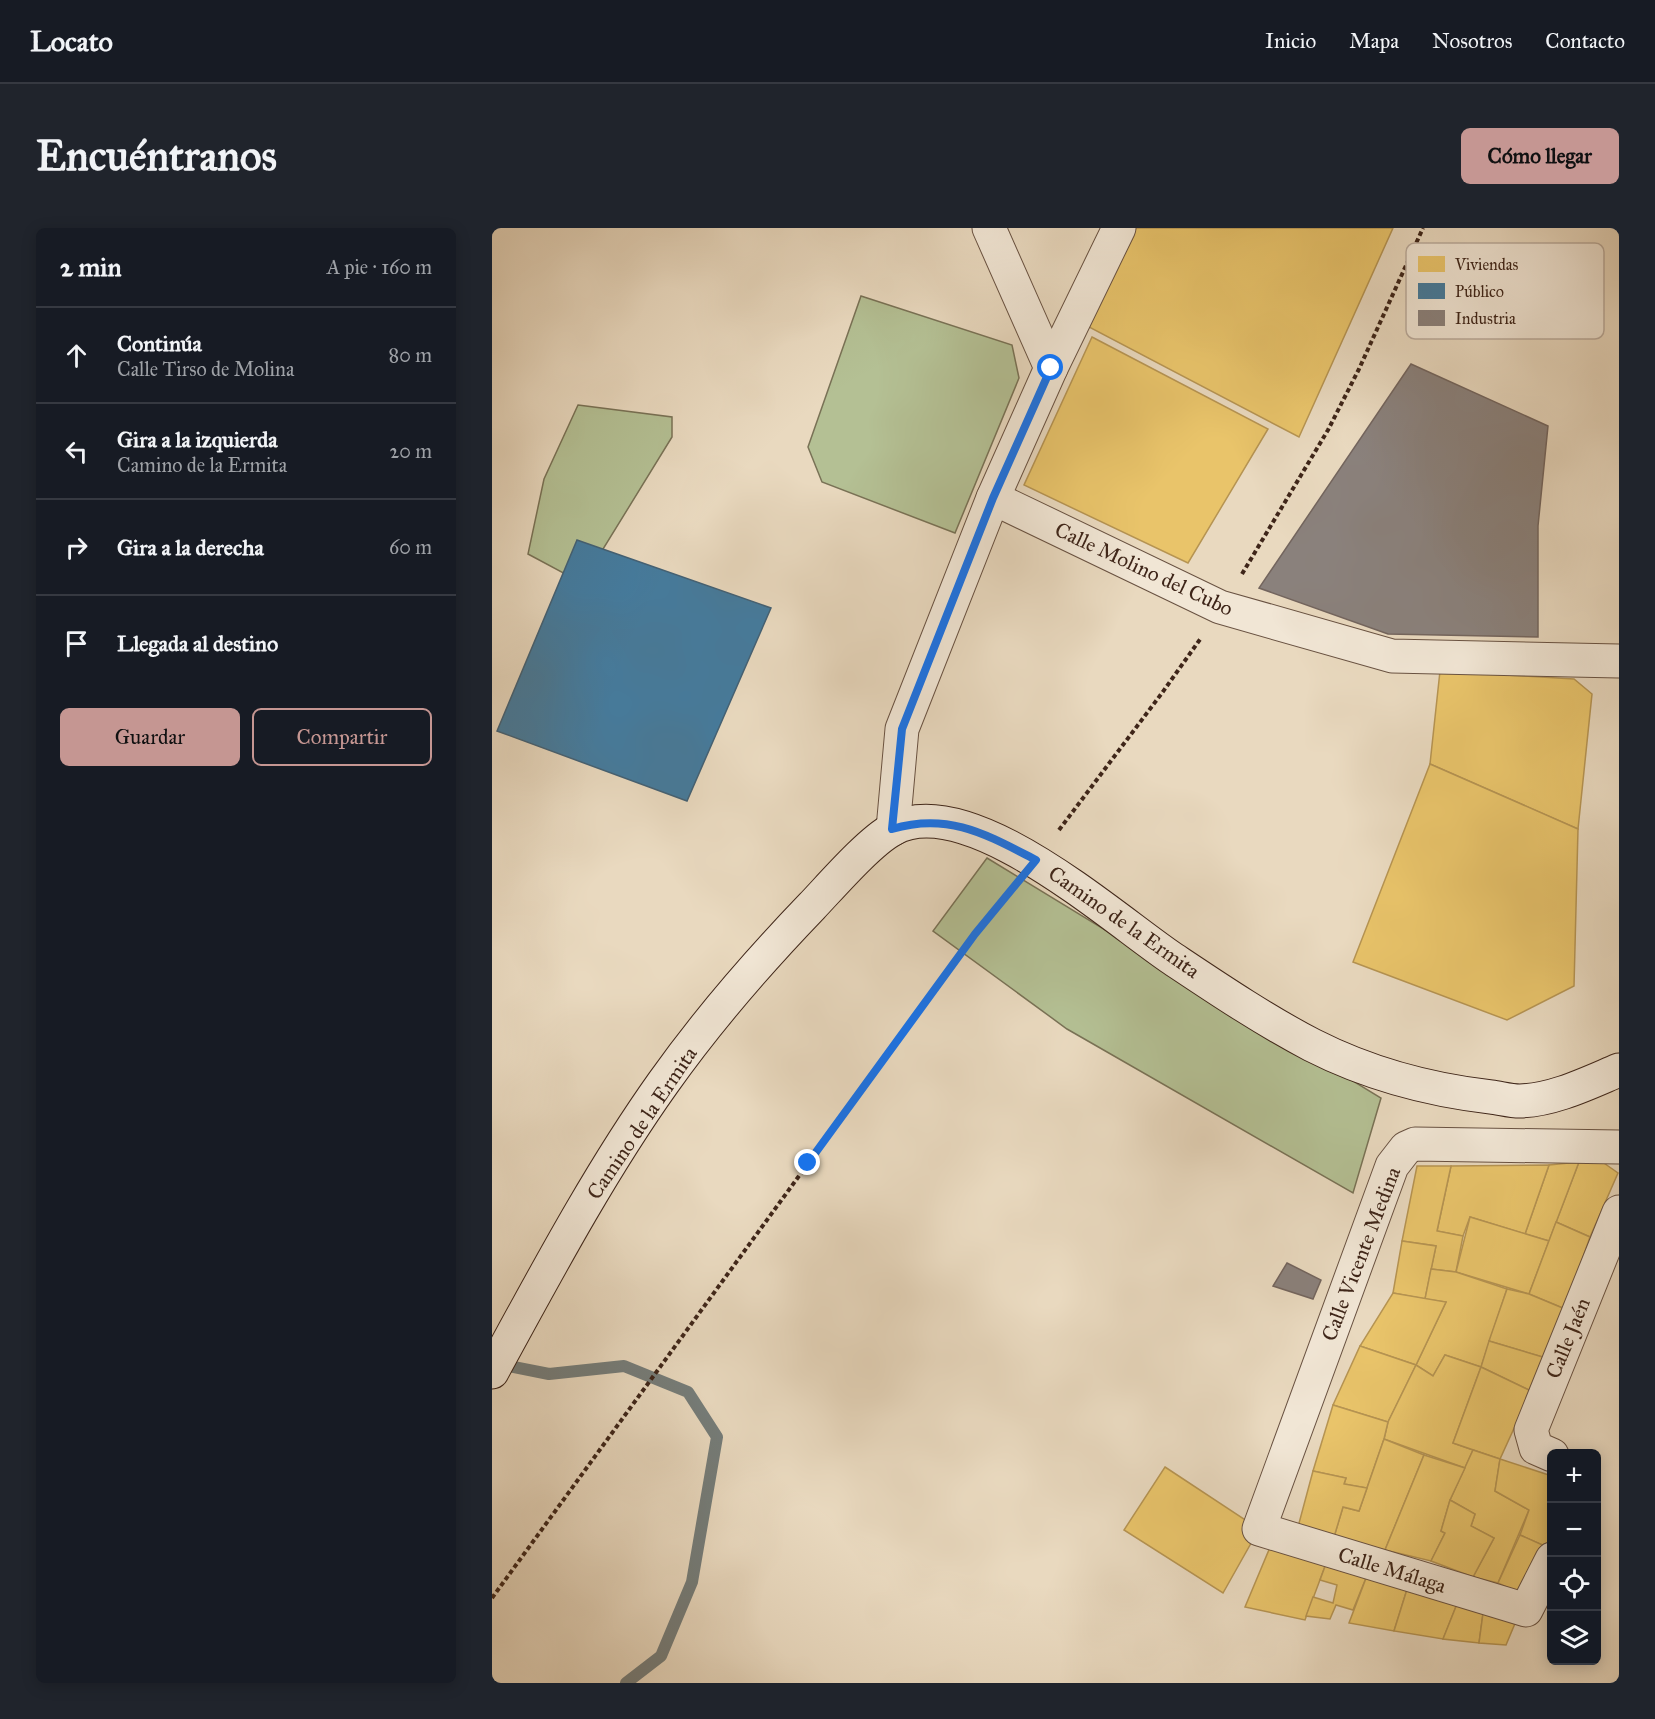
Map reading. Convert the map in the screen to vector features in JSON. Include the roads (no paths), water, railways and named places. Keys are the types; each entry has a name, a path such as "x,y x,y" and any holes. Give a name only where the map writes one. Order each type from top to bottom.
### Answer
{"street":[{"path":"989,228 1051,368"},
{"path":"892,829 902,729 993,498 1051,368 1119,228"},
{"name":"Calle Molino del Cubo","path":"993,498 1220,608 1392,656 1619,661"},
{"name":"Camino de la Ermita","path":"492,1372 593,1194 664,1082 791,929 841,875 892,829 917,821 963,826 991,837 1036,860 1174,959 1282,1029 1316,1047 1386,1075 1464,1094 1519,1101 1557,1095 1619,1070"},
{"name":"Calle Vicente Medina","path":"1258,1529 1392,1166 1406,1148 1415,1144 1619,1147"},
{"name":"Calle Jaén","path":"1547,1453 1536,1448 1531,1430 1619,1212"},
{"name":"Calle Málaga","path":"1258,1529 1526,1610 1547,1567"}],"waterway":[{"path":"499,1364 549,1374 624,1366 688,1392 717,1437 692,1582 661,1656 626,1683"}]}
